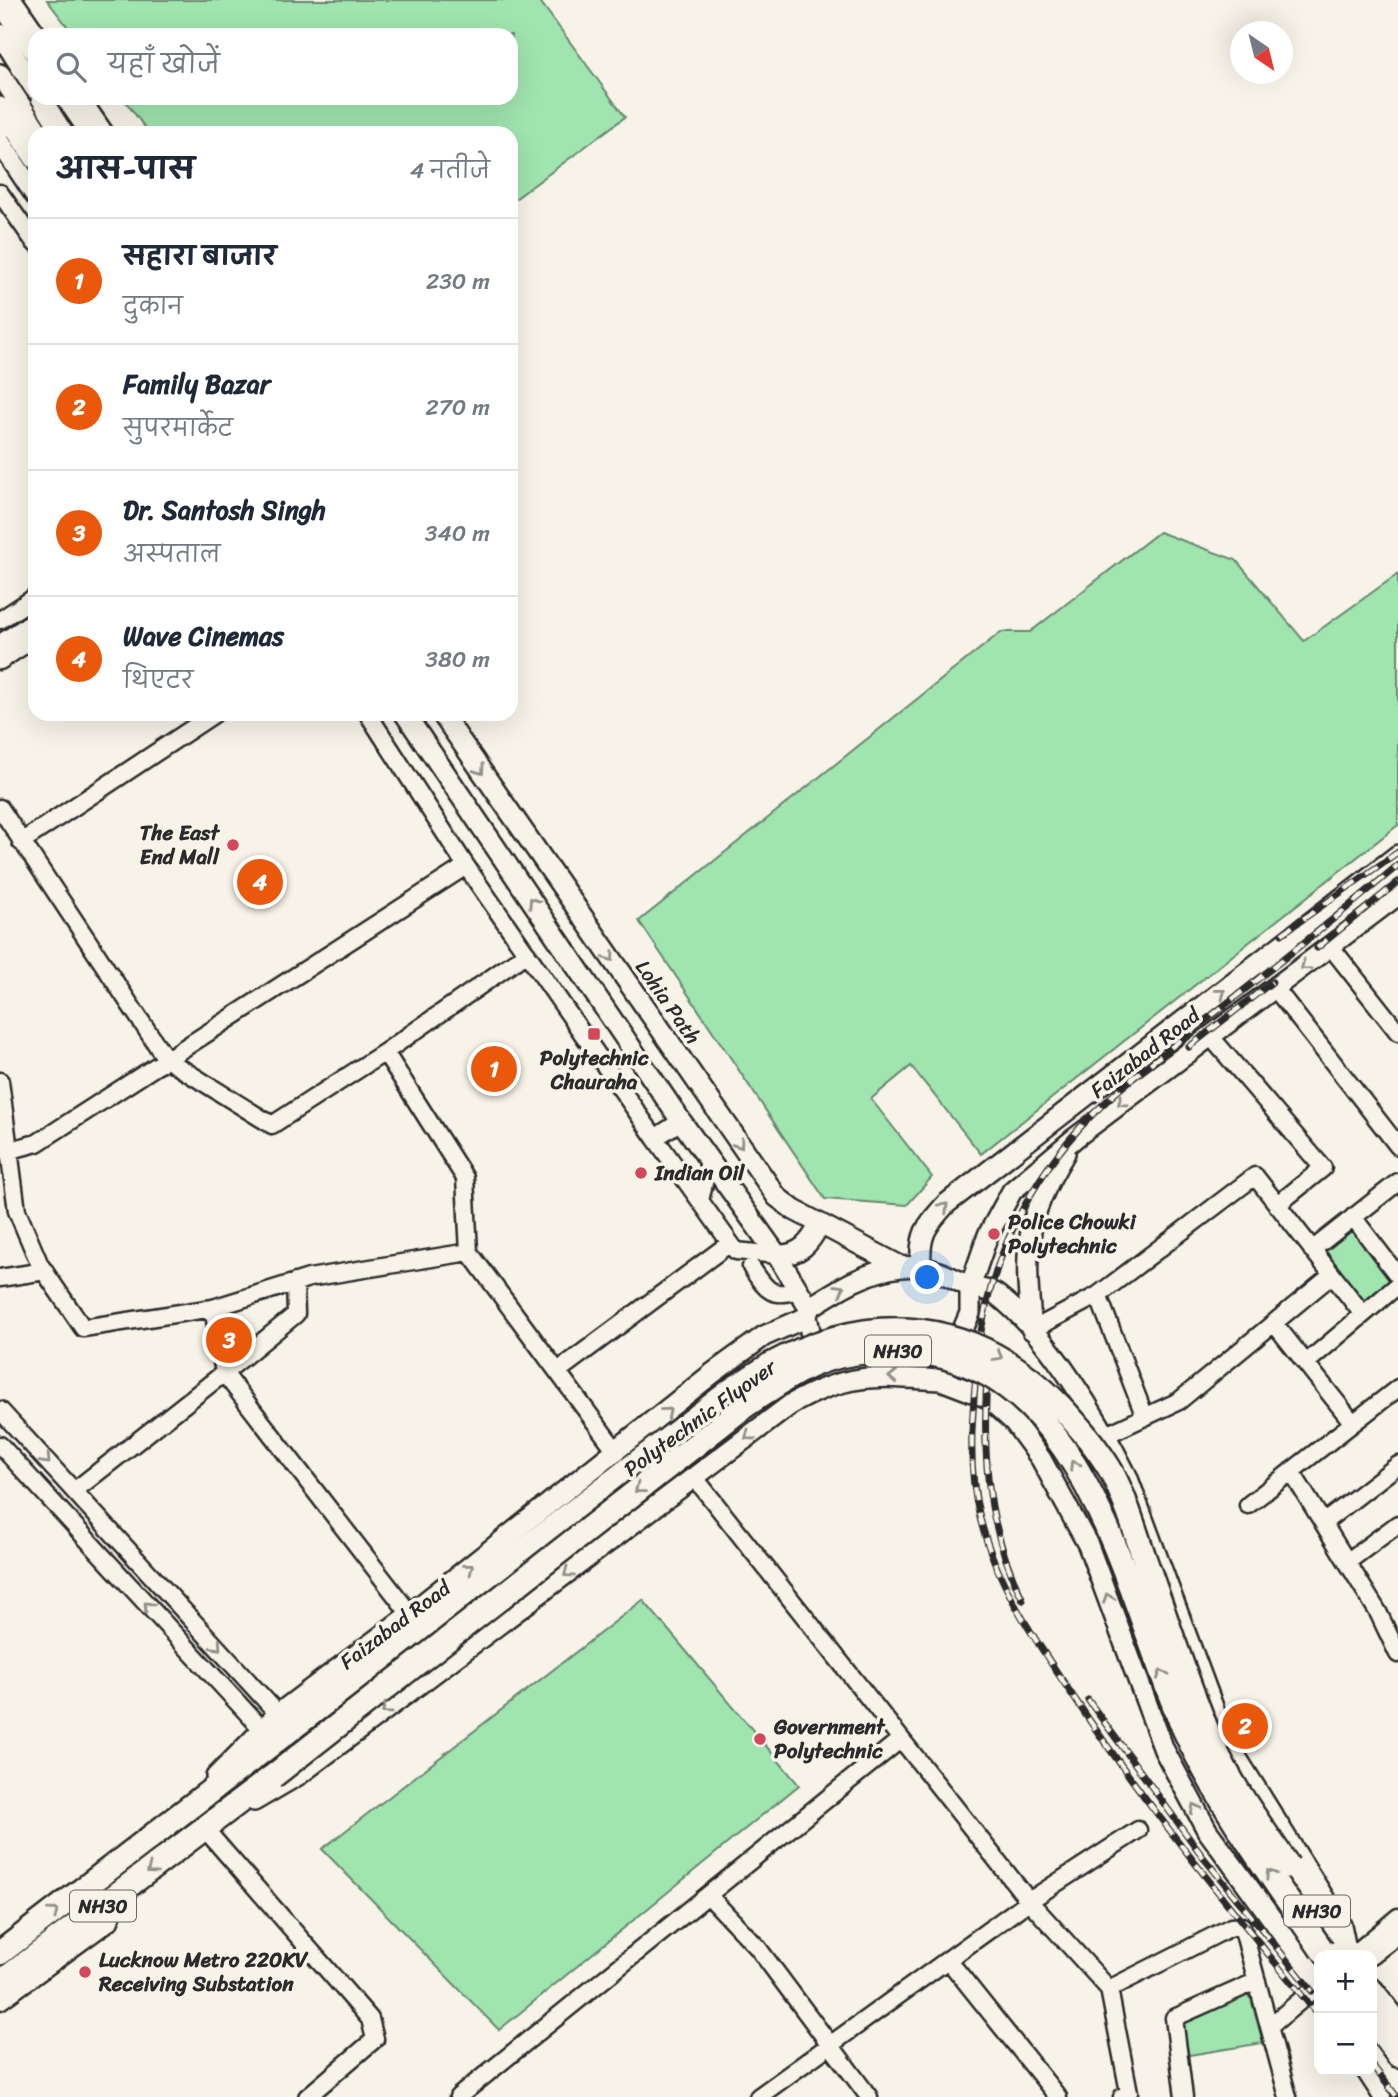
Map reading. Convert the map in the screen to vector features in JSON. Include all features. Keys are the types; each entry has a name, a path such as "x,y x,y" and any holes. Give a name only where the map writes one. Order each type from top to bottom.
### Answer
{"highway":[{"name":"Polytechnic Flyover","path":"183,1815 730,1391 770,1365 797,1351 851,1335 890,1330 930,1330 977,1344 1018,1367 1079,1426 1111,1471 1216,1752 1343,1950"},
{"name":"Polytechnic Flyover","path":"205,1829 745,1406 809,1366 843,1356 891,1350 928,1352 964,1363 1004,1384 1036,1410 1061,1444 1109,1531 1172,1702 1198,1759 1322,1950"},
{"name":"Faizabad Road","path":"0,1953 183,1815"},
{"name":"NH30","path":"0,1983 205,1829"},
{"path":"1377,1997 1398,2024"},
{"path":"1377,2026 1398,2055"}],"main road":[{"path":"0,2 28,44"},
{"path":"0,34 28,78"},
{"path":"0,74 34,126"},
{"path":"46,105 59,126"},
{"path":"71,105 85,126"},
{"path":"0,107 6,128 28,152"},
{"path":"0,142 28,184"},
{"path":"0,645 28,627"},
{"path":"410,721 798,1290 808,1312 815,1354 826,1385"},
{"name":"Lohia Path","path":"447,721 777,1198 820,1224 911,1267"},
{"name":"Faizabad Road","path":"911,1267 920,1248 923,1232 946,1204 1398,855"},
{"name":"Faizabad Road","path":"970,1287 988,1235 1012,1191 1075,1138 1398,895"},
{"path":"1032,1330 1028,1274 1030,1226 1046,1185 1075,1138"},
{"path":"776,1255 789,1255 801,1250 820,1224"},
{"path":"808,1312 871,1273 911,1267 947,1274 970,1287 994,1292 1032,1330 1106,1435 1127,1476 1225,1738 1341,1924 1345,1950"},
{"path":"941,1380 970,1313 970,1287"},
{"name":"Faizabad Road","path":"183,1815 261,1728 278,1714 411,1614 759,1339 808,1312"},
{"path":"759,1339 776,1366 790,1405"},
{"path":"1001,1410 1005,1399 1034,1371 1042,1365 1057,1364"},
{"path":"205,1829 300,1774 790,1405 826,1385 890,1377 941,1380 988,1398 1014,1422 1041,1459 1088,1545 1164,1750 1207,1830 1314,1987"}],"street":[{"path":"14,0 33,28"},
{"path":"86,105 100,126"},
{"path":"0,193 28,233"},
{"path":"0,620 28,602"},
{"path":"0,660 28,642"},
{"path":"21,842 203,721"},
{"path":"373,721 466,866 736,1251 776,1255"},
{"path":"0,808 166,1059 272,1125 385,1052 527,953"},
{"path":"7,1151 37,1143 466,866"},
{"path":"1331,947 1398,1032"},
{"path":"1275,988 1398,1146"},
{"path":"1211,1037 1323,1168 1278,1205"},
{"path":"385,1052 465,1178 469,1252 617,1452"},
{"path":"0,1081 7,1151 17,1211 44,1271 83,1328 213,1308 295,1282 469,1252"},
{"path":"655,1138 681,1121"},
{"path":"684,1178 709,1161"},
{"path":"700,1201 709,1161"},
{"path":"1032,1330 1098,1295 1255,1176 1362,1313"},
{"path":"1312,1250 1398,1182"},
{"path":"1353,1217 1398,1276"},
{"path":"558,1371 730,1243"},
{"path":"751,1267 766,1290 782,1295 798,1290"},
{"path":"0,1278 44,1271"},
{"path":"1106,1435 1179,1401 1332,1275"},
{"path":"74,1491 296,1314 295,1282"},
{"path":"1306,1363 1398,1285"},
{"path":"1098,1295 1145,1417"},
{"path":"213,1308 225,1373 411,1614"},
{"path":"1274,1323 1353,1423"},
{"path":"1248,1505 1398,1388"},
{"path":"0,1410 278,1714"},
{"path":"0,1446 261,1728"},
{"path":"1323,1523 1398,1465"},
{"path":"1291,1471 1378,1612 1398,1654"},
{"path":"695,1478 1029,1902 1109,1989 1129,2092 1122,2097"},
{"path":"1347,1562 1398,1524"},
{"path":"167,1627 184,1611"},
{"path":"458,2097 901,1739"},
{"path":"205,1829 370,2019 375,2039 307,2097"},
{"path":"758,2097 1029,1902 1138,1830"},
{"path":"0,2001 110,1921 119,1894"},
{"path":"708,1895 758,1948 869,2097"},
{"path":"1359,1950 1398,1917"},
{"path":"1109,1989 1231,1927 1242,1926 1287,2097"},
{"path":"1377,1951 1398,1935"},
{"path":"949,1961 1058,2097"},
{"path":"1184,2097 1174,2018 1257,1981"},
{"path":"1269,2027 1314,1993"},
{"path":"1368,2076 1382,2097"}],"green space":[{"path":"47,0 539,0 625,117 518,197 518,126 144,126 128,105 518,105 518,28 69,28"},
{"path":"1159,532 1236,560 1304,641 1398,574 1398,825 981,1154 911,1066 871,1099 932,1177 907,1205 825,1199 639,921 1001,632 1030,632"},
{"path":"1352,1225 1395,1281 1362,1307 1318,1251"},
{"path":"643,1600 799,1785 499,2030 322,1849"},
{"path":"1249,1992 1263,2043 1189,2055 1182,2023"}],"railway":[{"path":"1282,934 1398,852"},
{"path":"1317,2013 1134,1783 1020,1614 997,1568 980,1518 973,1477 973,1415 978,1353 991,1287 1015,1225 1030,1196 1068,1141 1129,1081 1398,865"},
{"path":"1317,948 1398,882"},
{"path":"1189,1047 1272,982"},
{"path":"988,1355 988,1480 1000,1540 1023,1600"},
{"path":"1088,1700 1203,1857 1312,1991"},
{"path":"1377,2071 1397,2097"}],"place":[{"name":"The East End Mall","path":"233,845"},
{"name":"Wave Cinemas","path":"260,882"},
{"name":"Polytechnic Chauraha","path":"594,1034"},
{"name":"सहारा बाजार","path":"494,1069"},
{"name":"Indian Oil","path":"641,1173"},
{"name":"Police Chowki Polytechnic","path":"994,1234"},
{"name":"Dr. Santosh Singh","path":"229,1340"},
{"name":"Family Bazar","path":"1245,1726"},
{"name":"Government Polytechnic","path":"760,1739"},
{"name":"Lucknow Metro 220KV Receiving Substation","path":"85,1972"}]}
